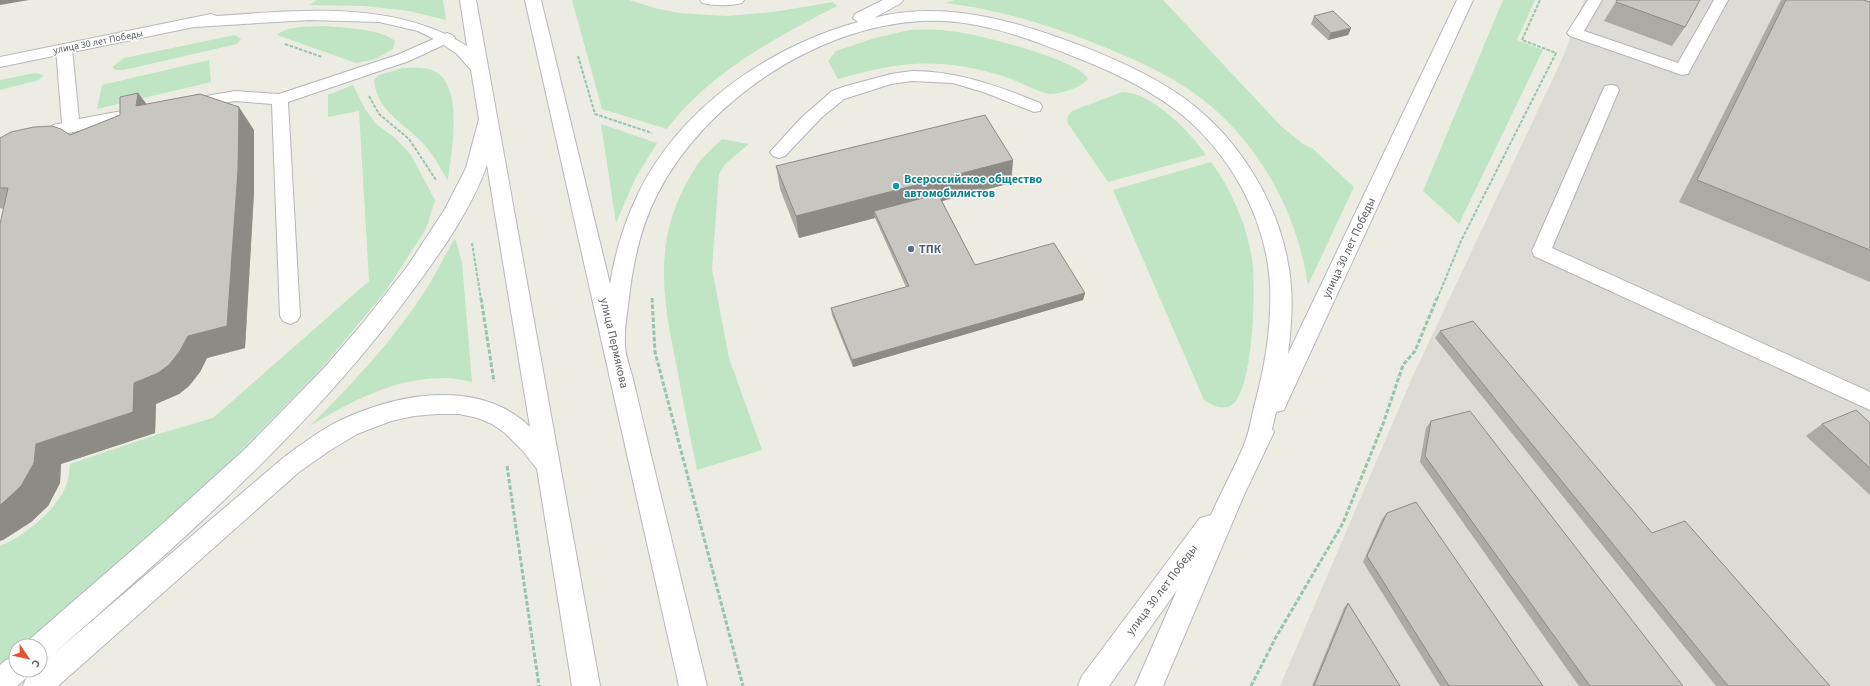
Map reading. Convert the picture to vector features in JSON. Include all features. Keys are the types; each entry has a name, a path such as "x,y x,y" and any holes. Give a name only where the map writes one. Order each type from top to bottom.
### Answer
{"street":[{"path":"468,0 586,686"},
{"name":"улица Пермякова","path":"533,0 693,686"},
{"path":"708,0 736,0"},
{"path":"614,344 617,300 625,251 648,192 682,142 709,113 754,78 793,53 895,0"},
{"name":"улица 30 лет Победы","path":"1149,686 1232,495 1465,0"},
{"path":"197,23 276,2"},
{"path":"197,23 280,16 370,16 412,23 447,38 465,51 479,68"},
{"path":"830,35 856,26 905,17 943,16 983,22 1049,41 1114,67 1168,96 1197,118 1222,146 1245,179 1264,217 1277,259 1280,282 1279,333 1271,390 1256,446"},
{"name":"улица 30 лет Победы","path":"0,62 197,23"},
{"path":"48,641 182,522 270,439 332,375 398,296 445,229 477,166 488,120"},
{"path":"37,686 291,465 331,436 375,416 420,405 462,405 480,410 500,417 527,438 547,464"},
{"name":"улица 30 лет Победы","path":"1092,686 1232,495"},
{"path":"0,683 8,676"}],"lane":[{"path":"1594,0 1575,33 1682,70 1721,0"},
{"path":"43,134 71,126 235,96 280,99 403,58 447,38"},
{"path":"64,49 71,126"},
{"path":"779,152 809,119 840,94 884,80 921,75 959,79 990,88 1034,107"},
{"path":"1611,90 1541,251 1870,401"},
{"path":"280,99 290,316"}],"path":[{"path":"1250,686 1276,636 1343,522 1383,424 1393,391 1404,365 1415,351 1461,241 1556,53 1522,40 1540,0"},
{"path":"578,53 595,114 682,142"},
{"path":"652,295 655,352 743,686"},
{"path":"514,519 539,686"}],"shaded area":[{"path":"1584,0 1870,0 1870,686 1280,686 1412,378 1563,57"}],"green space":[{"path":"317,0 443,0 446,20 409,11 364,6 309,5"},
{"path":"572,0 629,0 655,8 679,13 726,16 773,12 833,2 837,6 744,58 703,91 684,109 667,129 602,109"},
{"path":"955,0 1163,0 1281,126 1303,144 1313,149 1354,187 1308,285 1303,258 1295,231 1285,206 1272,181 1241,136 1222,116 1201,98 1189,89 1163,74 1108,48 1021,18 983,9 945,3"},
{"path":"1503,0 1535,0 1517,40 1543,50 1459,224 1423,191"},
{"path":"324,26 361,29 380,33 395,41 393,49 375,59 356,63 277,35 293,28"},
{"path":"909,30 952,31 1007,43 1067,64 1081,72 1088,79 1070,90 1049,94 1003,76 959,66 939,64 901,65 881,68 838,79 828,61 836,51 875,38"},
{"path":"235,35 241,39 237,44 124,70 116,70 112,67 124,58"},
{"path":"209,60 211,82 97,109 102,85"},
{"path":"403,68 422,68 435,71 446,83 451,95 454,124 448,181 429,150 387,111 376,92 374,80 379,75"},
{"path":"35,73 44,75 39,80 0,90 0,80"},
{"path":"353,85 365,109 376,124 395,138 411,155 435,200 426,229 385,292 320,370 219,473 32,638 8,638 8,659 0,666 0,546 30,529 48,512 63,493 69,476 70,464 162,433 213,418 369,281 359,111 328,117 328,95"},
{"path":"1122,92 1134,94 1158,106 1190,135 1206,155 1108,182 1067,122 1068,116 1072,111"},
{"path":"601,124 657,143 635,179 616,223"},
{"path":"722,139 749,144 726,163 719,174 712,269 729,358 762,450 697,470 671,340 664,288 664,264 667,240 673,215 683,191 699,162"},
{"path":"1211,162 1225,184 1242,220 1250,246 1253,272 1254,291 1252,338 1249,361 1238,398 1230,406 1226,407 1219,407 1204,400 1113,190"},
{"path":"455,238 462,262 472,382 447,378 408,382 358,400 310,426 386,345 429,285"}],"building":[{"path":"1617,0 1700,0 1685,27 1616,2"},
{"path":"1786,0 1863,0 1870,2 1870,250 1697,180"},
{"path":"1333,11 1351,28 1331,33 1314,16"},
{"path":"138,93 136,106 200,94 239,107 238,170 227,326 188,336 180,351 169,365 158,373 134,383 133,412 36,444 34,463 21,486 0,505 0,224 8,188 0,188 0,138 11,132 34,127 52,126 61,129 70,135 120,115 120,97"},
{"path":"985,115 1013,160 796,216 776,166"},
{"path":"938,194 975,265 1054,243 1085,293 852,360 831,308 909,286 874,211"},
{"path":"1473,321 1652,533 1685,521 1830,686 1728,686 1440,331"},
{"path":"1856,410 1870,423 1870,468 1822,424"},
{"path":"1470,411 1683,686 1590,686 1425,456 1431,421"},
{"path":"1416,502 1543,686 1449,686 1367,556 1387,513"},
{"path":"1348,603 1400,686 1314,686"}],"place":[{"name":"Всероссийское общество автомобилистов","path":"896,186"},
{"name":"ТПК","path":"911,249"}]}
